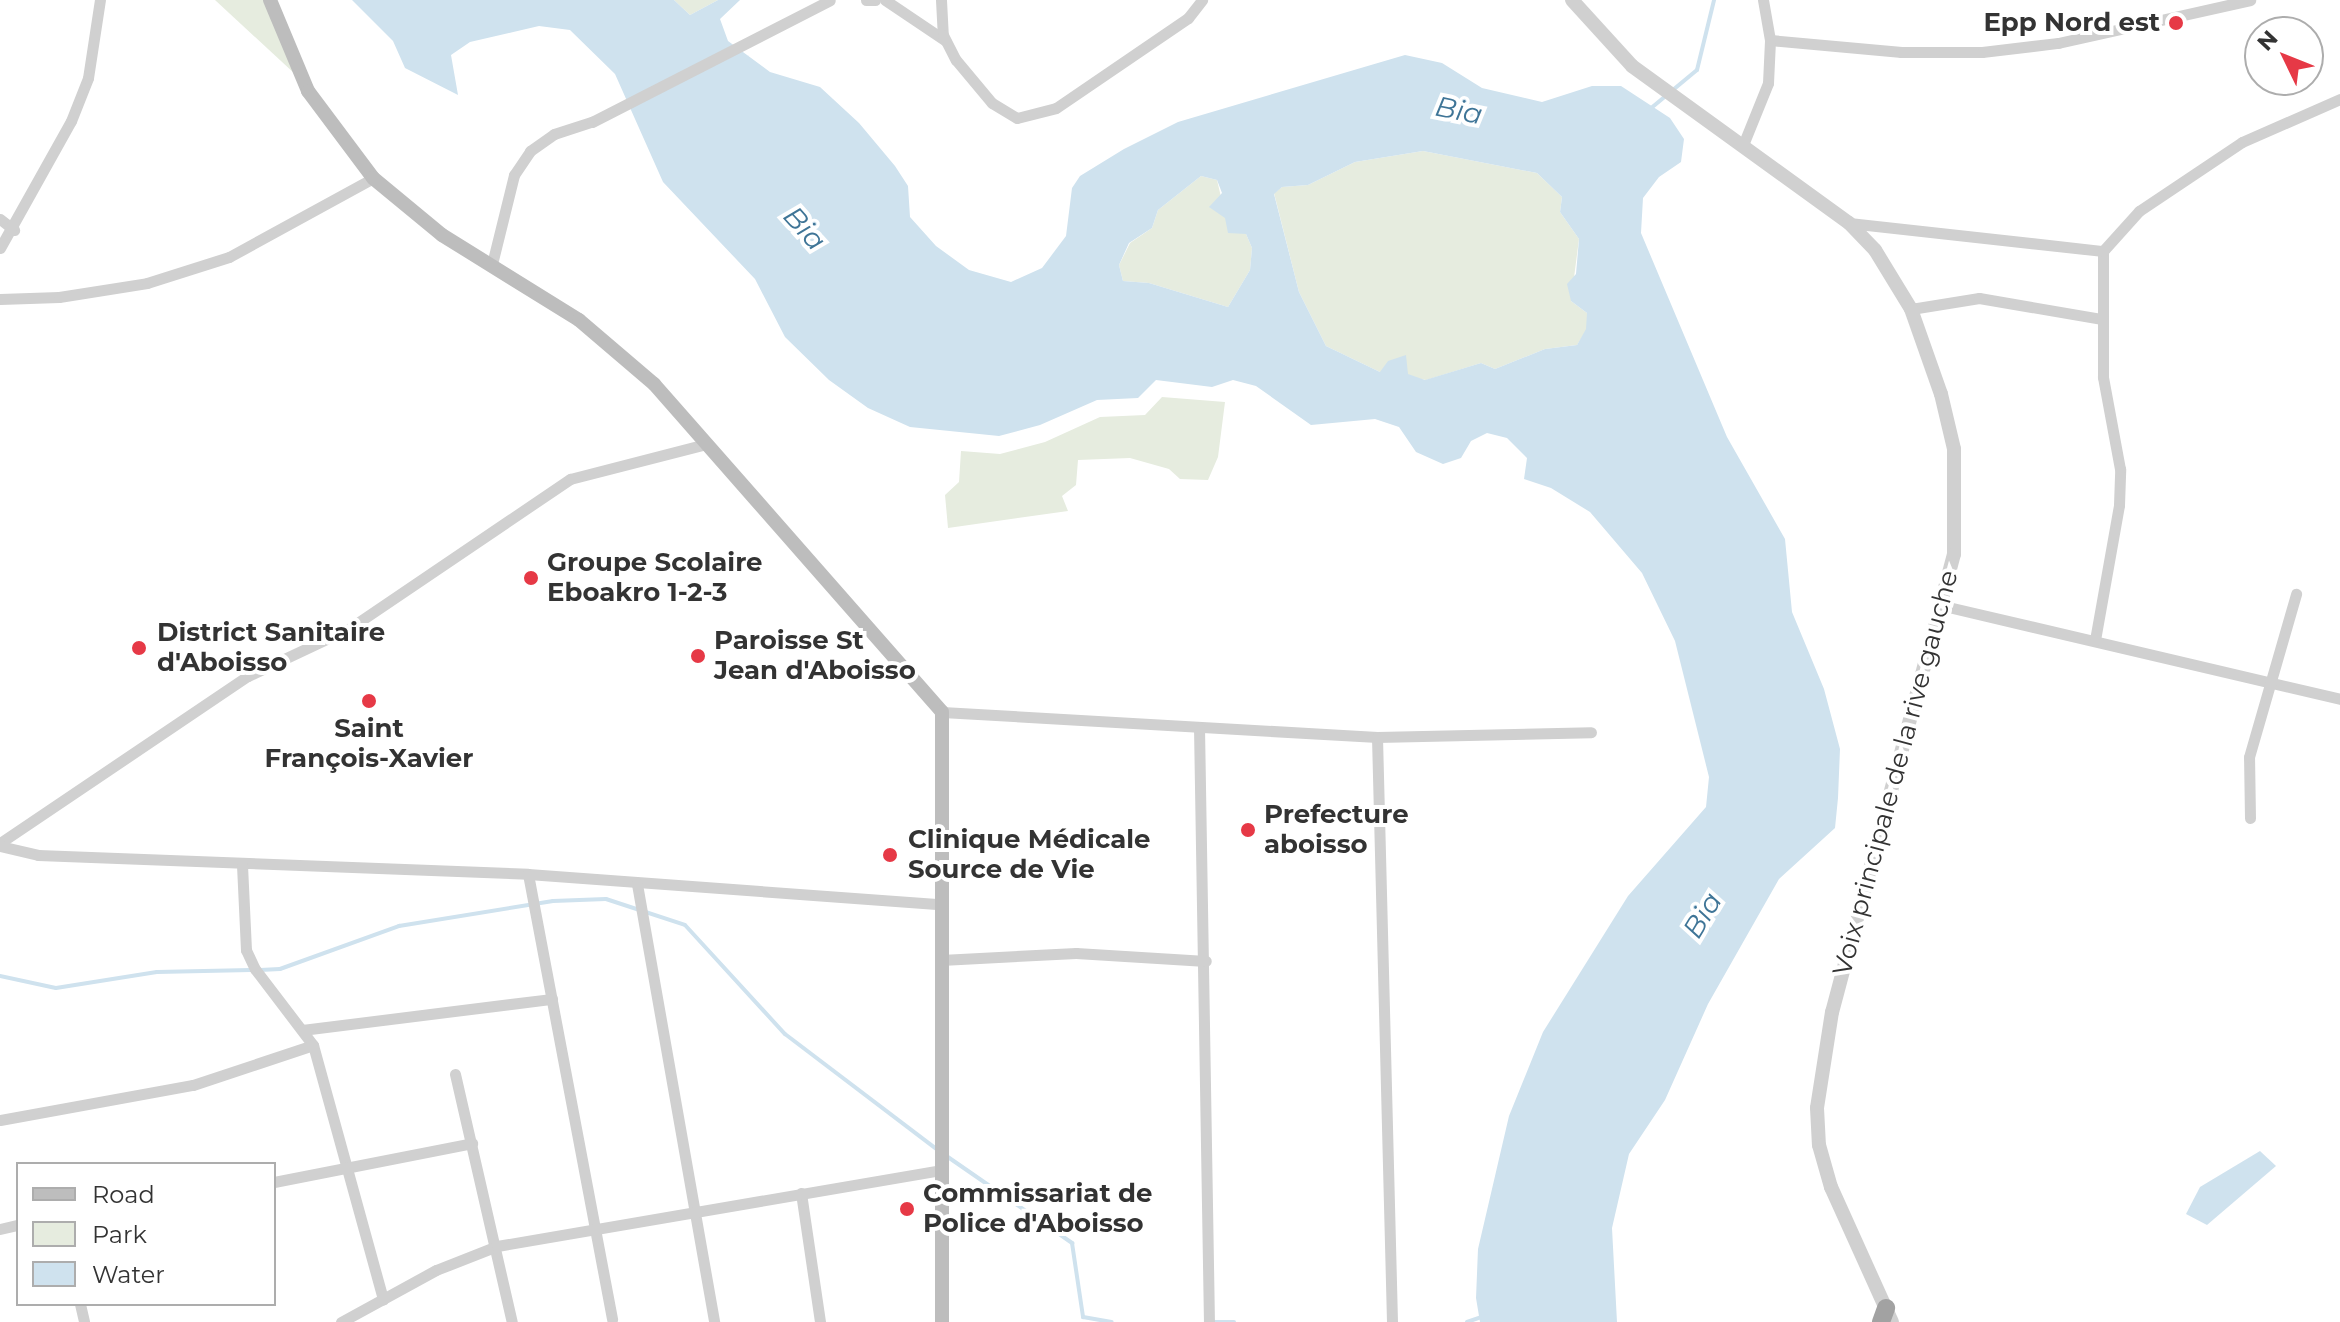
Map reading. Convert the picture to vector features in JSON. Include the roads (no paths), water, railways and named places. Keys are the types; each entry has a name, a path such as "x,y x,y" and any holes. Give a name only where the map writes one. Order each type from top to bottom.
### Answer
{"main road":[{"path":"270,0 308,91 373,178 442,235 492,264 616,349 706,444 942,712 942,1322"}],"street":[{"path":"0,248 14,230 88,78 100,0"},
{"path":"492,264 514,175 530,151 554,134 592,122 830,0"},
{"path":"866,0 875,0"},
{"path":"885,0 946,41 992,103 1017,118 1033,118 1056,108 1188,18 1202,0"},
{"path":"941,0 938,13 946,41"},
{"name":"Voix principale de la rive gauche","path":"1572,0 1632,66 1849,223 1875,250 1911,309 1954,449 1957,504 1944,606 1832,1012 1817,1108 1819,1145 1831,1187 1886,1317"},
{"path":"1743,145 1768,83 1770,40 1763,0"},
{"path":"1770,40 1901,52 1982,52 2058,43 2250,0"},
{"path":"2095,640 2119,505 2120,469 2103,377 2103,251 2139,211 2242,142 2340,99"},
{"path":"0,299 59,297 147,283 215,261 373,178"},
{"path":"0,219 14,230"},
{"path":"1849,223 2103,251"},
{"path":"1911,309 1979,298 2102,319"},
{"path":"0,845 248,676 350,628 570,479 706,444"},
{"path":"2250,818 2249,757 2296,594"},
{"path":"1944,606 2340,699"},
{"path":"942,712 1377,737 1591,732"},
{"path":"1199,727 1206,961 1209,1322"},
{"path":"1377,737 1392,1322"},
{"path":"0,845 38,855 528,874 940,904"},
{"path":"242,865 246,950 255,969 313,1045 383,1300"},
{"path":"528,874 612,1319"},
{"path":"637,884 697,1211 714,1322"},
{"path":"941,960 1076,953 1206,961"},
{"path":"302,1030 552,999"},
{"path":"0,1120 193,1085 313,1045"},
{"path":"455,1074 497,1246 512,1322"},
{"path":"276,1182 350,1171 472,1143"},
{"path":"341,1322 436,1270 497,1246 941,1170"},
{"path":"801,1193 820,1322"}],"water":[{"name":"Bia","path":"352,0 674,0 690,15 718,0 740,0 720,19 728,41 770,72 820,87 859,123 895,166 908,186 910,217 936,246 969,270 1011,282 1042,268 1066,236 1072,188 1080,176 1124,149 1178,122 1405,55 1442,63 1482,88 1542,102 1592,86 1621,86 1670,118 1684,139 1681,162 1659,177 1643,198 1641,233 1727,437 1785,539 1792,612 1824,689 1840,749 1838,798 1835,828 1779,879 1708,1004 1665,1100 1629,1154 1612,1228 1617,1322 1480,1322 1476,1298 1478,1249 1509,1116 1543,1032 1628,896 1706,807 1709,777 1675,641 1642,573 1590,512 1551,488 1524,479 1527,458 1507,438 1487,433 1471,441 1461,458 1443,464 1416,452 1399,427 1375,419 1311,425 1256,386 1233,380 1212,387 1156,380 1138,398 1097,400 1040,425 999,436 910,427 868,408 829,380 785,337 755,279 663,182 615,74 570,30 539,26 470,42 451,55 458,95 405,68 393,41","holes":["1423,151 1537,173 1562,197 1560,212 1579,239 1576,274 1567,284 1571,301 1587,313 1586,329 1577,345 1545,349 1495,369 1481,363 1425,380 1408,374 1406,355 1388,361 1380,372 1326,346 1299,292 1274,194 1282,187 1308,185 1355,162","1201,176 1217,180 1222,193 1209,207 1225,218 1228,233 1246,234 1252,248 1250,270 1228,307 1149,283 1123,281 1119,265 1129,243 1152,228 1158,210"]},
{"path":"2260,1151 2276,1166 2207,1225 2186,1214 2200,1187"}],"waterway":[{"path":"1650,109 1697,70 1714,0"},
{"path":"260,970 280,969 399,926 553,901 606,899 685,925 785,1034 938,1150"},
{"path":"0,976 56,988 157,972 251,970"},
{"path":"945,1155 1072,1243 1083,1317 1112,1322"},
{"path":"1467,1322 1484,1316"},
{"path":"1215,1322 1234,1322"}],"place":[{"name":"Epp Nord est","path":"2176,23"},
{"name":"Groupe Scolaire Eboakro 1-2-3","path":"531,578"},
{"name":"District Sanitaire d'Aboisso","path":"139,648"},
{"name":"Paroisse St Jean d'Aboisso","path":"698,656"},
{"name":"Saint François-Xavier","path":"369,701"},
{"name":"Prefecture aboisso","path":"1248,830"},
{"name":"Clinique Médicale Source de Vie","path":"890,855"},
{"name":"Commissariat de Police d'Aboisso","path":"907,1209"}]}
